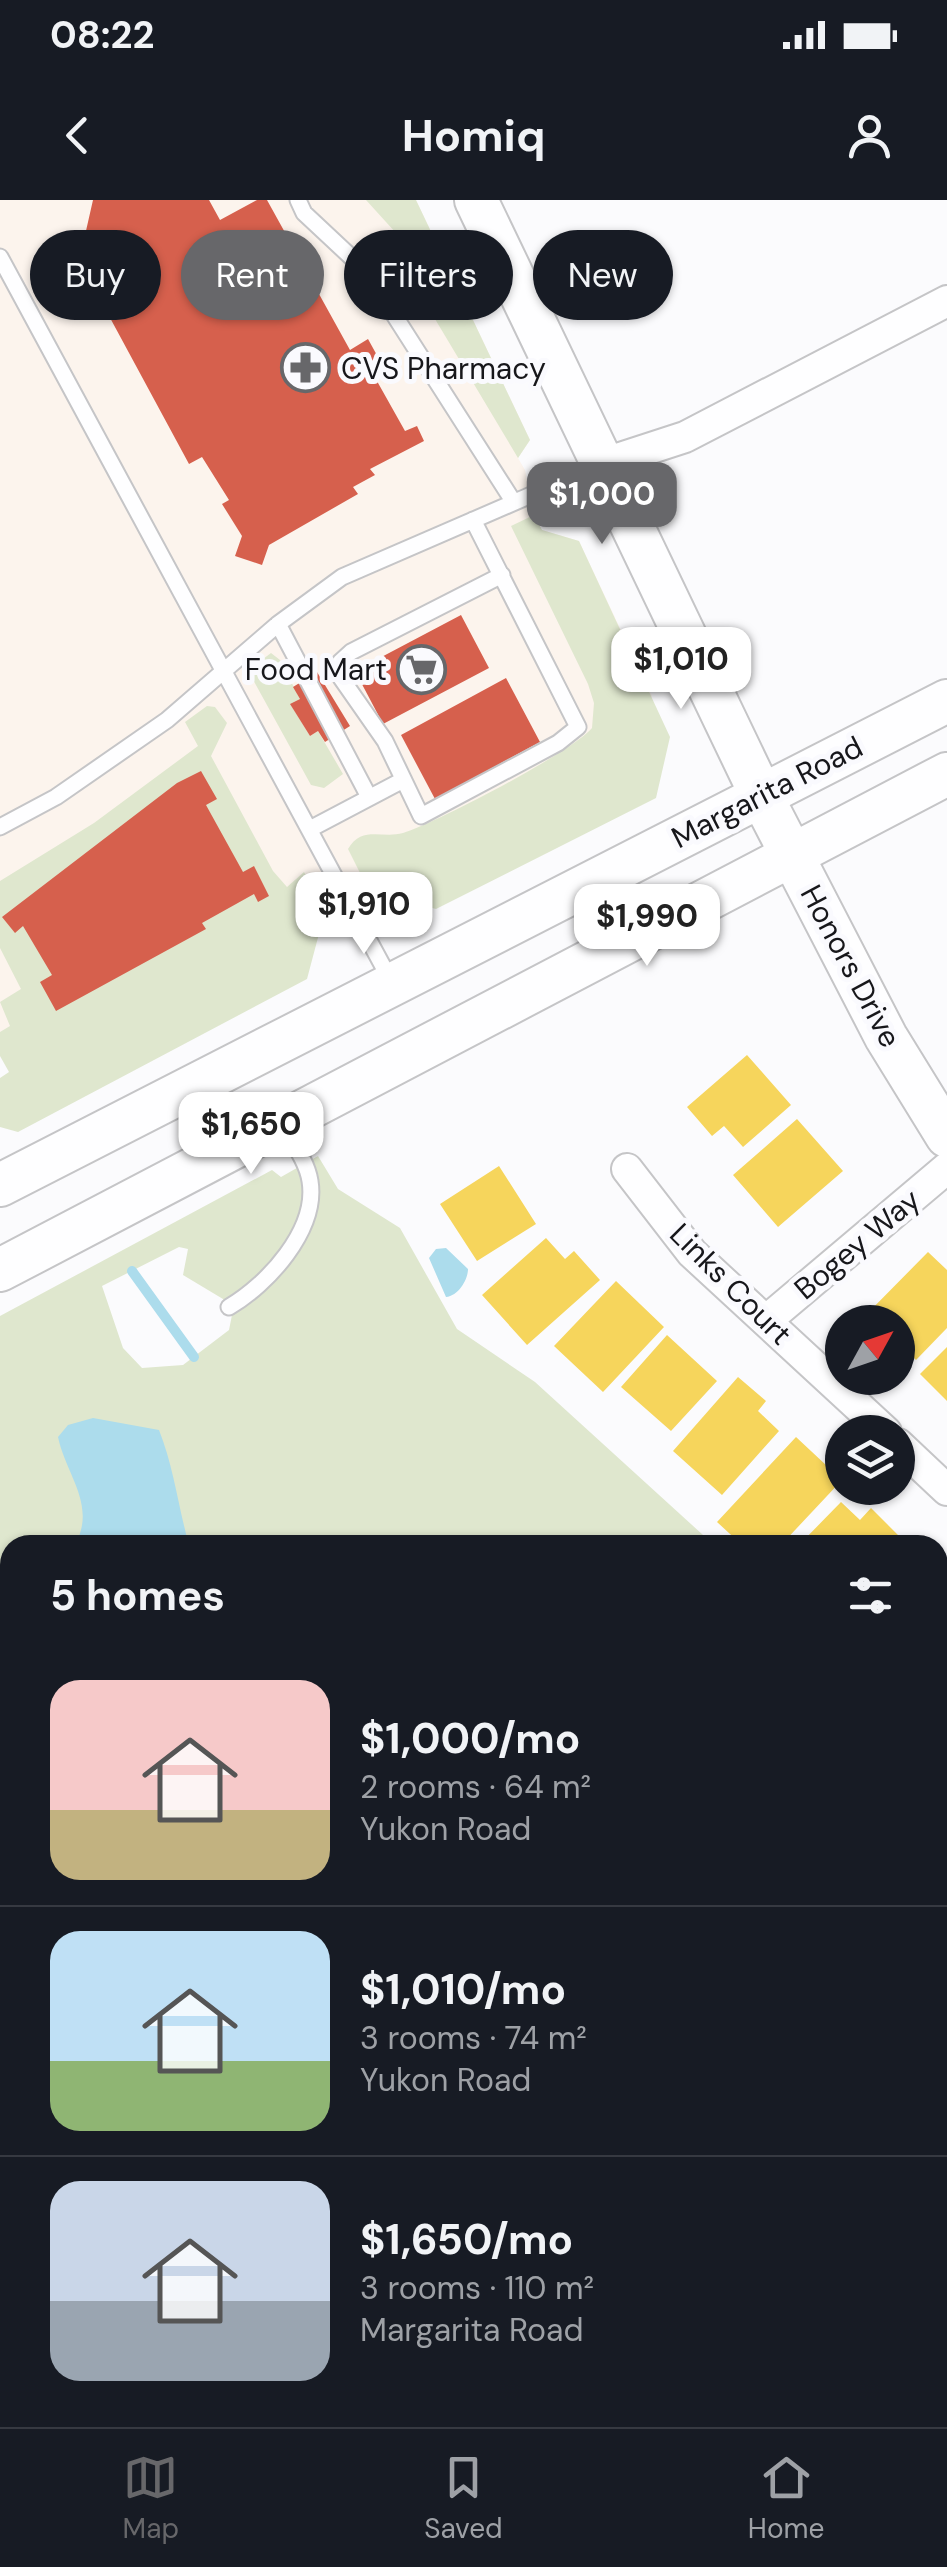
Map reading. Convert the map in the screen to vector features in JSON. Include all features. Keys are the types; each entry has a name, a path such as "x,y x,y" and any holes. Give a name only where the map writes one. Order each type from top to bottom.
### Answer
{"main road":[{"name":"Honors Drive","path":"476,200 761,794 886,1037 947,1136"},
{"name":"Margarita Road","path":"0,1185 947,700"},
{"path":"0,1270 947,774"}],"street":[{"path":"602,464 685,437 947,301"},
{"name":"Bogey Way","path":"767,1320 947,1168"},
{"name":"Links Court","path":"626,1169 692,1253 868,1415"},
{"path":"915,1460 947,1490"}],"lane":[{"path":"298,200 304,212 366,271 512,501"},
{"path":"0,257 392,982"},
{"path":"0,827 56,796 151,731 278,624 342,577 602,464"},
{"path":"474,520 502,575 578,727 558,743 421,816 385,741 341,678 340,662 351,652 502,575"},
{"path":"278,624 368,797"},
{"path":"310,830 402,780"},
{"path":"229,1307 254,1292 278,1266 308,1202 311,1184 306,1168 280,1121"}],"shaded area":[{"path":"0,200 416,200 430,230 344,230 344,320 473,320 530,440 518,458 525,470 534,515 542,530 579,541 652,696 644,719 363,875 0,1052"}],"green space":[{"path":"366,200 416,200 430,230 393,230"},
{"path":"436,320 473,320 530,440 518,458"},
{"path":"534,515 542,530 579,541 670,737 656,798 436,909 386,896 374,901 348,849 360,837 403,833 444,816 559,753 592,728 594,703 588,684 511,526"},
{"path":"271,653 280,660 300,699 291,705 310,736 318,731 343,774 324,788 311,785 251,676 255,665"},
{"path":"207,706 215,707 227,723 211,756 273,871 287,887 304,872 333,923 320,930 307,979 18,1132 0,1127 0,1078 9,1072 0,1056 0,1032 10,1026 0,1002 21,989 0,948 0,881 94,823 198,746 185,722"},
{"path":"318,1156 338,1189 400,1228 457,1329 535,1382 703,1535 0,1535 0,1316 272,1170 281,1177","holes":["179,1247 188,1249 183,1275 223,1299 232,1315 229,1330 183,1365 142,1368 123,1348 102,1286"]}],"water":[{"path":"446,1248 468,1269 462,1287 446,1297 429,1258 436,1249"},
{"path":"93,1418 159,1430 187,1535 79,1535 81,1503 58,1437 68,1425"}],"building: Homes":[{"path":"747,1055 791,1105 743,1147 724,1126 712,1136 687,1107"},
{"path":"797,1119 843,1171 778,1227 733,1175"},
{"path":"499,1166 536,1224 477,1261 440,1204"},
{"path":"546,1238 565,1259 574,1251 600,1280 527,1345 482,1295"},
{"path":"928,1252 947,1270 947,1328 916,1360 915,1305 876,1305"},
{"path":"616,1281 664,1327 603,1392 554,1346"},
{"path":"667,1335 717,1381 671,1431 621,1387"},
{"path":"947,1347 947,1401 920,1374"},
{"path":"738,1377 766,1401 758,1411 779,1431 722,1495 673,1451"},
{"path":"796,1437 825,1464 825,1498 790,1535 731,1535 717,1522"},
{"path":"838,1505 844,1505 860,1520 871,1508 898,1535 809,1535"}],"building: Shops":[{"name":"CVS Pharmacy","path":"93,200 209,200 220,220 257,200 267,200 284,230 181,230 181,320 324,320 324,303 350,350 368,339 384,368 373,374 405,431 417,426 424,441 370,469 375,475 353,487 358,494 269,545 262,565 235,556 242,536 222,504 229,500 202,457 189,464 111,320 161,320 161,230 86,230"},
{"name":"Food Mart","path":"461,615 489,668 383,724 355,671"},
{"path":"317,672 350,726 325,742 318,731 310,736 290,704 300,699 293,687"},
{"path":"506,678 540,742 435,799 401,735"},
{"path":"201,771 217,799 206,805 243,872 254,866 269,896 258,902 254,894 202,923 206,929 56,1011 40,982 52,975 23,926 15,933 2,917 177,783"}],"waterway":[{"path":"132,1271 194,1357"}],"place":[{"name":"CVS Pharmacy","path":"306,368"},
{"name":"Food Mart","path":"422,669"}]}
